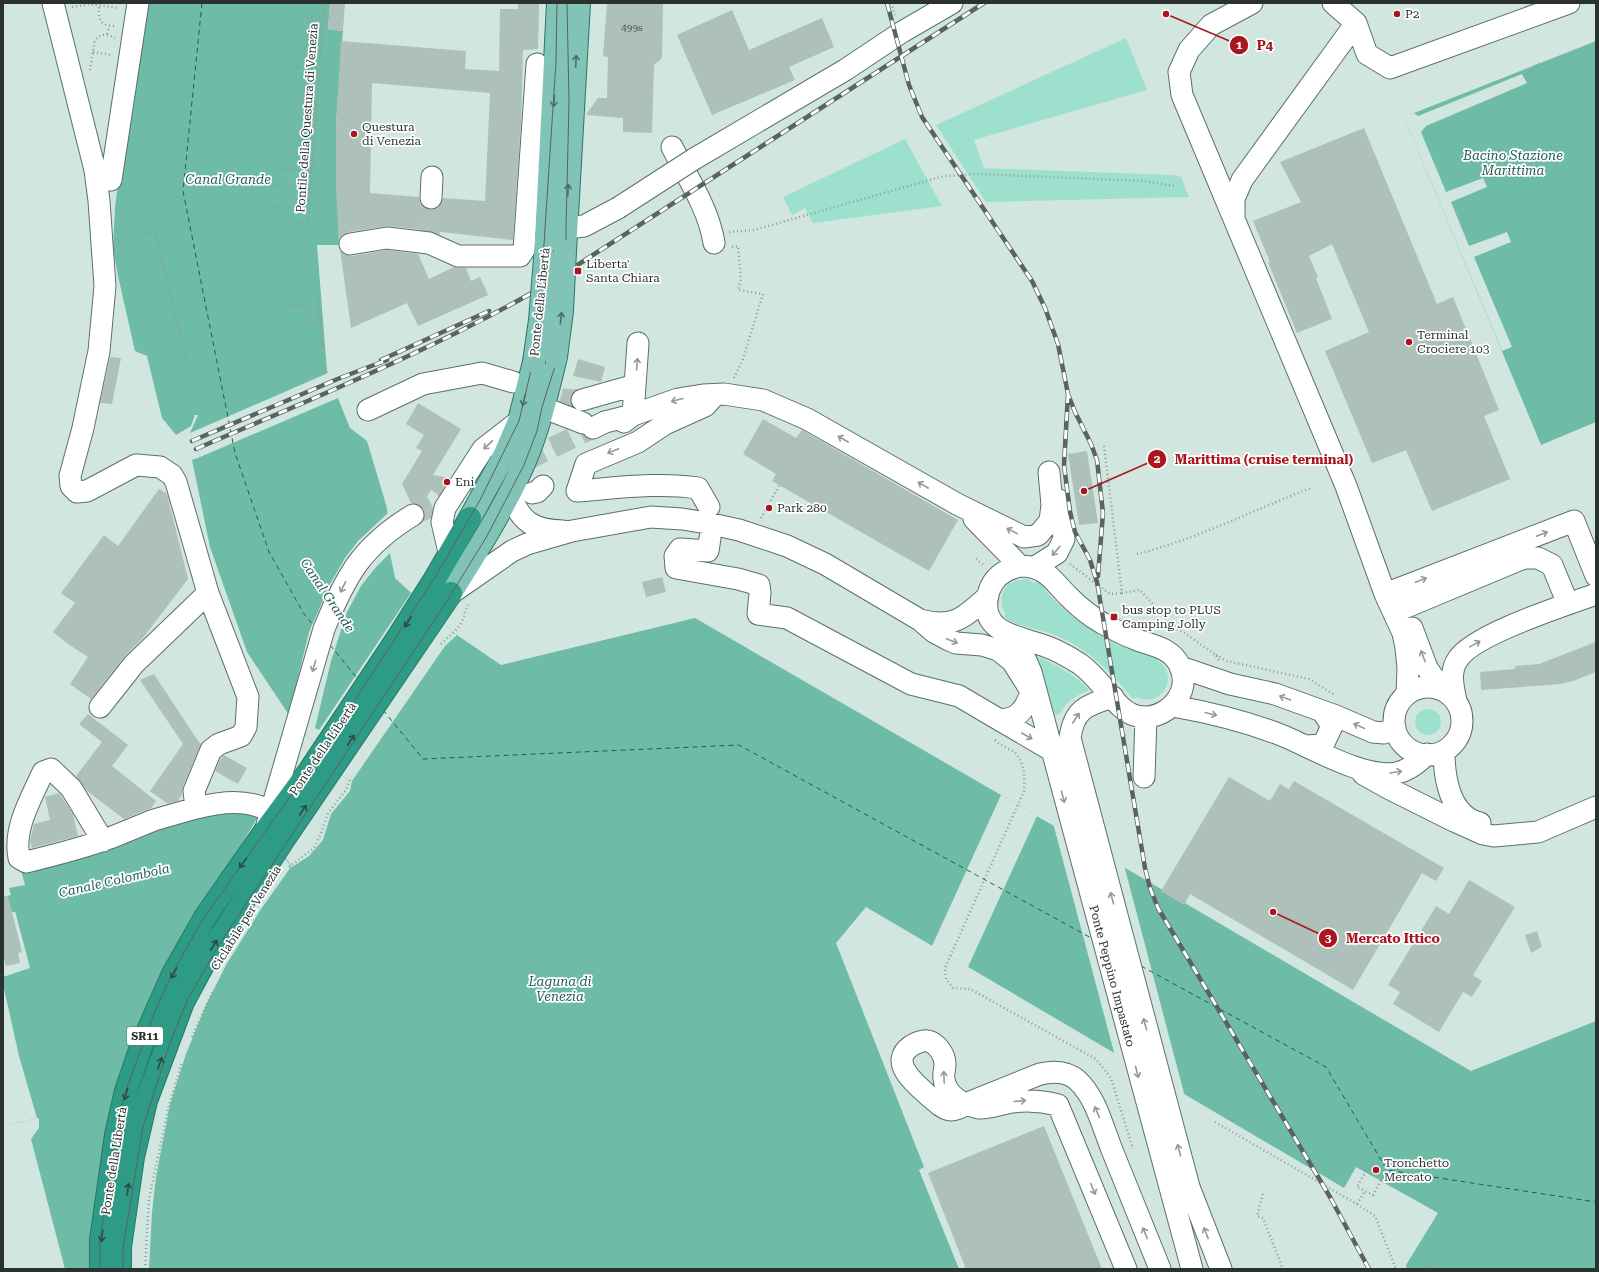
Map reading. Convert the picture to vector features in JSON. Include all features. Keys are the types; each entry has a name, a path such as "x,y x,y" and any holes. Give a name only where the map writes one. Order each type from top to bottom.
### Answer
{"highway":[{"name":"Ponte della Libertà","path":"102,1269 101,1240 116,1135 126,1091 142,1044 173,974 191,941 272,828 319,771 442,594 449,552 470,518"},
{"name":"Ponte della Libertà","path":"120,1269 120,1247 133,1158 146,1101 183,1002 209,954 272,828"}],"main road":[{"name":"Ponte della Libertà","path":"442,594 486,535 510,492 525,460 556,357 562,311 559,237 539,63 558,3"},
{"name":"Ponte della Libertà","path":"470,518 505,454 519,422 534,362 540,320 545,259 559,237 579,3"},
{"path":"486,535 483,527 482,513 511,454 519,422"}],"street":[{"path":"559,237 591,224 618,208 694,159 845,70 902,32 952,3"},
{"path":"1252,3 1211,25 1189,50 1179,72 1182,95 1234,224 1395,597 1427,668 1448,695 1462,717 1461,728 1453,744 1396,773 1381,773 1351,766"},
{"path":"1333,3 1356,23 1367,54 1390,68 1569,3"},
{"path":"62,5 95,170 99,202 104,286 99,351 83,428 70,476 71,486 77,492 87,491 136,465 160,467 172,475 176,482 208,593 248,698 246,727 241,736 219,744 211,750 194,791 196,808"},
{"path":"111,180 137,7"},
{"path":"1234,224 1234,199 1242,180 1356,23"},
{"path":"350,244 387,238 429,241 458,256 520,256 524,250 539,63"},
{"path":"672,146 718,242"},
{"path":"633,415 638,343"},
{"path":"368,410 423,384 482,373 513,382"},
{"path":"582,400 635,386"},
{"path":"542,407 588,431 605,422 633,415 678,399 716,394 745,396 784,408 807,419 957,504 1024,537 1038,535 1050,521 1052,505 1052,466 1064,539 1057,553 1028,566 1010,568 999,576 991,586 988,596 989,613 1006,634 1019,645 1027,662 1034,697"},
{"path":"709,507 698,488 684,486 640,486 577,492 586,464 638,442 665,424 705,406 716,394"},
{"path":"449,552 442,522 445,508 483,449 519,422"},
{"path":"510,492 518,511 533,526 547,530 572,531"},
{"path":"920,620 935,624 951,622 1006,634 1046,646 1068,657 1091,673 1122,708 1128,712 1146,717 1162,714 1173,706 1180,696 1183,685 1180,667 1174,656 1164,649 1122,634 1089,615 1047,574 1028,566 957,504"},
{"path":"486,535 495,546 504,550 523,546 572,531 650,517 682,519 739,530 765,537 813,558 920,620 934,632 956,643 987,646 1005,655 1019,669 1034,697 1059,755"},
{"path":"272,828 288,753 324,629 346,580 365,554 390,529 414,520"},
{"path":"1395,597 1574,522 1596,576"},
{"path":"709,545 680,549 675,556 676,568 738,579 759,585 760,593 758,614 787,618 911,684 959,696 1059,755"},
{"path":"442,594 523,546"},
{"path":"1395,597 1524,558 1538,558 1552,565 1568,604"},
{"path":"100,707 134,664 208,593"},
{"path":"1448,695 1452,674 1458,659 1468,648 1536,615 1596,594"},
{"path":"951,622 967,614 988,596"},
{"path":"1395,597 1406,648 1408,668 1407,694"},
{"path":"1180,667 1218,680 1275,694 1379,734 1395,727"},
{"path":"1436,752 1412,751 1401,741 1395,727 1396,712 1398,706 1407,694 1424,688 1448,695"},
{"path":"998,719 1006,720 1017,716 1034,697"},
{"path":"1059,755 1070,738 1072,725 1075,718 1089,705 1113,697"},
{"path":"1173,706 1246,724 1306,746 1351,766 1388,788 1454,822 1483,834 1494,836 1538,832 1596,807"},
{"path":"1306,746 1323,745 1332,726 1322,711"},
{"path":"1144,777 1146,717"},
{"path":"1436,752 1450,793 1464,815 1477,823 1492,826 1508,826 1538,818 1596,794"},
{"path":"1436,752 1435,793 1442,806 1454,822"},
{"name":"Ponte Peppino Impastato","path":"1059,755 1180,1190"},
{"path":"103,841 71,788 51,769 43,772 21,823 18,851 19,858 26,862 103,841 154,820 196,808 222,803 240,803 260,806 272,828"},
{"path":"1126,1269 1058,1105 1037,1100 1014,1102 980,1108 968,1104 1050,1071 1066,1074 1077,1080 1096,1109 1160,1269"},
{"path":"1180,1190 1192,1269"},
{"path":"1180,1190 1221,1269"}],"path":[{"name":"Pontile della Questura di Venezia","path":"274,221 308,223 324,3"},
{"path":"99,4 98,18 100,22 116,27 120,24"},
{"path":"62,5 99,4 137,7"},
{"path":"299,16 323,18"},
{"path":"107,34 109,26"},
{"path":"297,32 322,35"},
{"path":"88,76 95,40 102,34 107,34 117,40"},
{"path":"296,48 321,51"},
{"path":"1524,77 1540,63"},
{"path":"293,66 319,69"},
{"path":"294,85 318,86"},
{"path":"294,101 317,102"},
{"path":"269,117 337,120"},
{"path":"291,136 314,138"},
{"path":"276,151 313,155"},
{"path":"275,168 312,171"},
{"path":"718,242 754,230 944,176 978,174 1143,181 1176,186"},
{"path":"273,185 311,189"},
{"path":"274,207 309,210"},
{"path":"118,242 155,232 187,362"},
{"path":"718,242 738,246 741,279 738,290 763,294 737,374"},
{"path":"318,294 322,348 325,348"},
{"path":"282,306 319,304"},
{"path":"297,324 320,322"},
{"path":"298,341 322,339"},
{"path":"760,519 779,486"},
{"path":"1137,554 1165,547 1208,531 1311,488"},
{"path":"1057,553 1110,594 1122,593"},
{"path":"454,632 462,622"},
{"name":"Ciclabile per Venezia","path":"285,873 289,867 314,848 328,813 339,801 346,790"},
{"path":"948,959 1022,797"},
{"name":"Ciclabile per Venezia","path":"191,1040 214,988"},
{"path":"145,1269 149,1199 169,1105 183,1060"},
{"path":"1215,1122 1357,1204 1375,1216 1396,1269"},
{"path":"1366,1170 1387,1170 1373,1195 1365,1191 1357,1187 1366,1170"},
{"path":"1357,1204 1365,1191"},
{"path":"1263,1194 1257,1216 1263,1218 1283,1269"},
{"path":"1420,1269 1458,1256"}],"shaded area":[{"path":"1126,38 1147,90 974,140 984,168 1173,175 1181,177 1189,197 986,202 936,125"},
{"path":"905,139 942,206 813,223 805,208 792,215 783,197"},
{"path":"1027,579 1035,583 1037,580 1062,608 1091,630 1106,639 1122,646 1158,657 1157,660 1168,674 1168,682 1160,695 1153,699 1145,700 1137,697 1133,699 1107,670 1076,645 1052,634 1015,623 1004,617 1005,614 1002,607 1002,594 1004,589 1013,582"},
{"path":"1035,656 1064,670 1090,690 1072,699 1065,705 1060,714 1052,716"},
{"path":"1428,709 1437,713 1441,722 1437,731 1428,735 1419,731 1415,722 1419,713"}],"water":[{"name":"Laguna di Venezia","path":"144,3 330,3 328,29 343,31 336,125 339,245 317,245 327,371 350,428 367,441 387,508 390,553 395,578 457,635 501,665 695,618 1001,795 1471,1071 1596,1021 1596,1269 1407,1269 1406,1265 1438,1213 1356,1167 1344,1188 866,907 836,943 924,1167 919,1170 959,1269 3,1269 3,1126 37,1118 19,1056 3,984 3,977 30,968 9,888 25,885 21,870 163,823 237,811 258,817 292,867 309,856 323,840 331,814 350,791 352,781 344,777 289,715 247,652 210,547 192,460 200,457 190,433 198,415 195,415 191,426 176,435 162,418 147,356 135,351 113,248 115,208 124,131"},
{"name":"Bacino Stazione Marittima","path":"1596,41 1596,422 1541,445 1404,117"}],"pier":[{"path":"1522,74 1527,83 1426,126 1421,132 1446,192 1483,178 1487,187 1451,202 1469,246 1507,232 1511,242 1474,257 1512,347 1502,351 1404,117 1414,113 1418,116"},
{"path":"328,373 338,398 200,457 190,433"},
{"path":"388,513 390,553 376,567 361,586 347,612 331,661 315,728 319,730 411,593 457,635 445,646 352,781 344,777 289,715 309,632 330,584 345,558 358,541"},
{"path":"1001,795 1037,816 968,967 932,946"},
{"path":"258,817 291,867 261,909 226,965 206,1005 186,1054 170,1104 156,1177 152,1212 149,1269 94,1269 102,1162 228,866"},
{"path":"1053,823 1124,865 1185,1097 1115,1056"},
{"path":"37,1118 39,1119 39,1128 31,1139 65,1269 3,1269 3,1126"}],"building":[{"path":"330,3 345,3 343,31 328,29"},
{"name":"Questura di Venezia","path":"518,3 539,3 538,49 523,50 521,123 513,240 388,226 348,232 343,234 339,239 336,189 336,125 341,41 466,51 465,69 499,71 500,9 518,9","holes":["372,83 490,93 485,201 443,198 441,204 437,208 430,210 424,208 419,197 370,193"]},
{"path":"607,3 663,3 662,58 654,65 652,133 623,132 623,118 586,115 598,98 607,98 608,57 603,56"},
{"path":"732,10 749,50 822,18 834,47 789,67 795,80 712,115 677,35"},
{"name":"Terminal Crociere 103","path":"1364,128 1437,304 1453,297 1499,410 1484,416 1510,479 1432,511 1406,450 1372,463 1325,351 1369,332 1332,244 1309,256 1318,277 1316,278 1332,319 1297,333 1253,221 1301,202 1280,162"},
{"path":"340,249 345,255 352,256 387,250 418,254 429,279 454,267 466,268 471,281 480,277 488,295 418,326 407,303 351,328"},
{"path":"110,357 121,358 112,404 100,403"},
{"path":"578,359 605,367 601,382 573,376"},
{"path":"418,403 461,429 433,475 450,478 439,495 431,490 421,506 411,503 402,484 422,451 416,448 424,435 406,424"},
{"path":"763,419 796,438 802,430 958,520 929,571 772,481 776,474 743,454"},
{"path":"1087,451 1098,523 1079,525 1068,454"},
{"path":"159,489 167,494 188,579 143,638 125,656 91,699 70,684 88,657 53,632 75,603 61,593 104,535 118,546"},
{"path":"662,577 666,592 646,597 642,582"},
{"path":"1596,642 1596,672 1561,684 1481,690 1480,672 1515,669 1515,666 1539,664"},
{"path":"154,674 201,744 183,786 182,794 178,801 168,804 150,791 183,744 140,680"},
{"path":"88,714 128,745 112,766 156,801 151,808 124,819 87,791 76,776 102,742 79,724"},
{"path":"224,755 247,768 238,784 215,771"},
{"path":"1229,777 1270,801 1280,784 1289,789 1294,781 1444,868 1436,881 1422,873 1353,990 1190,894 1184,905 1161,891"},
{"path":"59,793 73,814 78,836 32,848 30,841 34,824 50,820 45,797"},
{"path":"1469,880 1515,907 1473,975 1482,981 1472,997 1463,992 1439,1032 1393,1004 1400,992 1388,985 1436,906 1449,914"},
{"path":"3,896 8,896 22,952 18,953 20,963 6,966 3,955"},
{"path":"1537,931 1542,947 1531,953 1525,935"},
{"path":"1044,1126 1102,1269 966,1269 928,1173"}],"waterway":[{"name":"Canale Colombola","path":"3,906 36,897"}],"ferry route":[{"path":"202,3 183,191 235,453 269,552 304,614 314,626"},
{"path":"330,645 357,678"},
{"path":"383,710 423,759 739,745 1093,939"},
{"path":"1141,966 1326,1067 1387,1170 1596,1202"}],"tunnel":[{"path":"429,239 431,198"},
{"path":"531,388 562,399 582,400"},
{"path":"413,515 593,428"}],"tram line":[{"path":"100,1269 100,1240 115,1134 125,1093 153,1016 172,974 201,922 309,770 434,579 480,500 519,421 533,362 539,320 556,62 557,3"},
{"path":"123,1269 123,1248 143,1127 170,1043 188,999 217,948 447,601 487,536 524,465 537,431 542,407 558,357 564,317 569,102 567,3"}],"railway":[{"path":"887,3 909,85 922,117 1032,281 1045,308 1058,344 1068,394 1097,460 1103,513 1098,576"},
{"path":"196,449 331,391 421,350 465,329 551,282 984,3"},
{"path":"381,360 489,311"},
{"path":"192,441 340,378 387,360"},
{"path":"1068,394 1064,465 1070,512 1075,532 1090,560 1097,582 1145,868 1150,888 1158,908 1330,1197 1369,1269"}],"place":[{"name":"P4","path":"1166,14"},
{"name":"P2","path":"1397,14"},
{"name":"Questura di Venezia","path":"354,134"},
{"name":"Liberta' Santa Chiara","path":"578,271"},
{"name":"Terminal Crociere 103","path":"1409,342"},
{"name":"Eni","path":"447,482"},
{"name":"Marittima (cruise terminal)","path":"1084,491"},
{"name":"Park 280","path":"769,508"},
{"name":"bus stop to PLUS Camping Jolly","path":"1114,617"},
{"name":"Mercato Ittico","path":"1273,912"},
{"name":"Tronchetto Mercato","path":"1376,1170"}],"water label":[{"name":"Canal Grande","path":"228,179"},
{"name":"Canal Grande","path":"328,595"}]}
